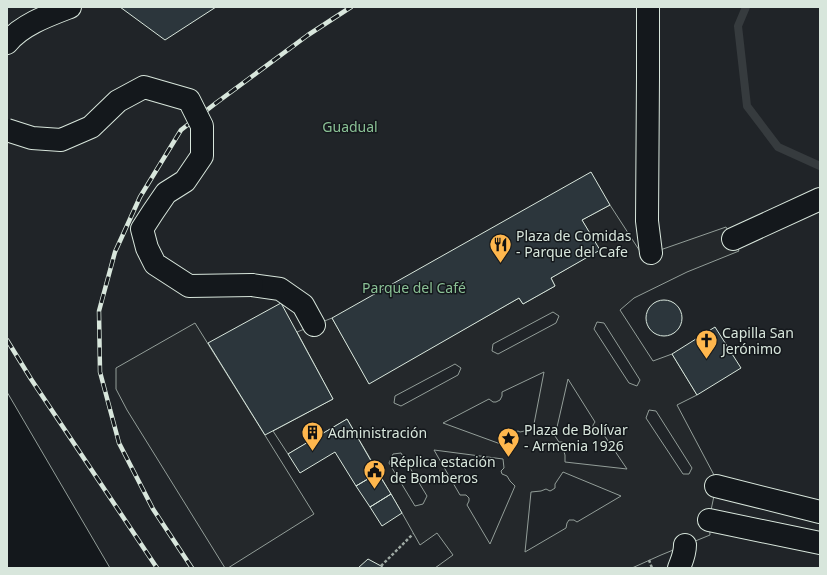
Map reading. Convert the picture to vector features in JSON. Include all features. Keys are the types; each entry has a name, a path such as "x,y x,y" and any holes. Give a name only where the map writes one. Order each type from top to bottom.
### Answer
{"street":[{"path":"7,43 13,36 41,18 70,7"},
{"path":"648,7 647,213 651,253"},
{"path":"7,130 32,138 61,140 91,127 118,101 144,87 190,100 202,126 202,156 185,181 166,193 142,230 147,248 155,264 189,286 252,285 280,289 303,305 314,325"},
{"path":"732,239 820,198"},
{"path":"716,486 820,512"},
{"path":"709,520 820,543"},
{"path":"679,568 685,551 684,545"}],"path":[{"path":"381,566 413,534"},
{"path":"649,560 652,568"}],"green space":[{"name":"Parque del Café","path":"7,7 820,7 820,568 110,568 7,392"}],"shaded area":[{"path":"610,205 643,256 726,227 739,251 687,272 634,298 620,310 653,361 672,354 697,395 677,405 714,475 716,486 709,520 710,535 632,568 435,568 453,555 437,533 420,545 347,419 288,454 273,431 333,399 297,332 332,318 369,383 519,298 523,304 555,286 551,278 599,250 582,220","holes":["553,312 559,316 556,323 498,354 492,351 493,344","597,322 604,323 640,380 637,386 629,383 594,329","455,364 461,368 458,375 401,406 394,403 395,396","544,372 533,429 514,432 513,437 506,446 443,423 489,399 496,402 500,400 502,392","568,379 595,422 593,429 598,433 602,432 627,469 565,462 563,449 565,447 564,443 559,442 555,436","649,410 656,411 692,468 689,474 683,474 646,418","434,450 503,459 504,468 501,471 502,474 507,476 515,486 490,544 467,505 469,498 466,495 460,495","401,453 427,496 423,504 415,506 389,463 393,454","563,472 621,496 577,522 574,520 569,520 566,528 525,552 531,492 546,489 550,491 555,488 555,484"]},
{"path":"195,323 314,514 228,568 225,568 127,410 116,389 116,368"}],"building":[{"path":"120,7 216,7 165,40"},
{"name":"Plaza de Comidas - Parque del Cafe","path":"591,172 610,205 582,220 600,250 551,278 555,286 523,304 519,298 369,384 332,318"},
{"path":"668,300 677,305 681,311 681,325 677,331 668,336 660,336 651,331 647,325 646,314 651,305 657,301"},
{"path":"281,303 333,399 265,435 208,343"},
{"name":"Capilla San Jerónimo","path":"715,327 741,368 697,395 672,354"},
{"name":"Administración","path":"347,419 378,473 356,486 335,452 300,473 288,454"},
{"name":"Réplica estación de Bomberos","path":"378,473 391,494 370,507 356,486"},
{"path":"391,494 402,513 382,526 370,507"},
{"path":"368,559 381,566 384,568 358,568"}],"waterway":[{"path":"746,7 738,26 747,106 778,147 820,166"}],"railway":[{"path":"192,568 153,509 119,443 100,372 99,311 115,252 140,197 181,130 308,35 351,7"},
{"path":"7,340 31,379 157,568"}],"place":[{"name":"Plaza de Comidas - Parque del Cafe","path":"501,264"},
{"name":"Capilla San Jerónimo","path":"706,360"},
{"name":"Administración","path":"312,452"},
{"name":"Plaza de Bolívar - Armenia 1926","path":"508,458"},
{"name":"Réplica estación de Bomberos","path":"374,490"}],"park label":[{"name":"Guadual","path":"350,127"}]}
